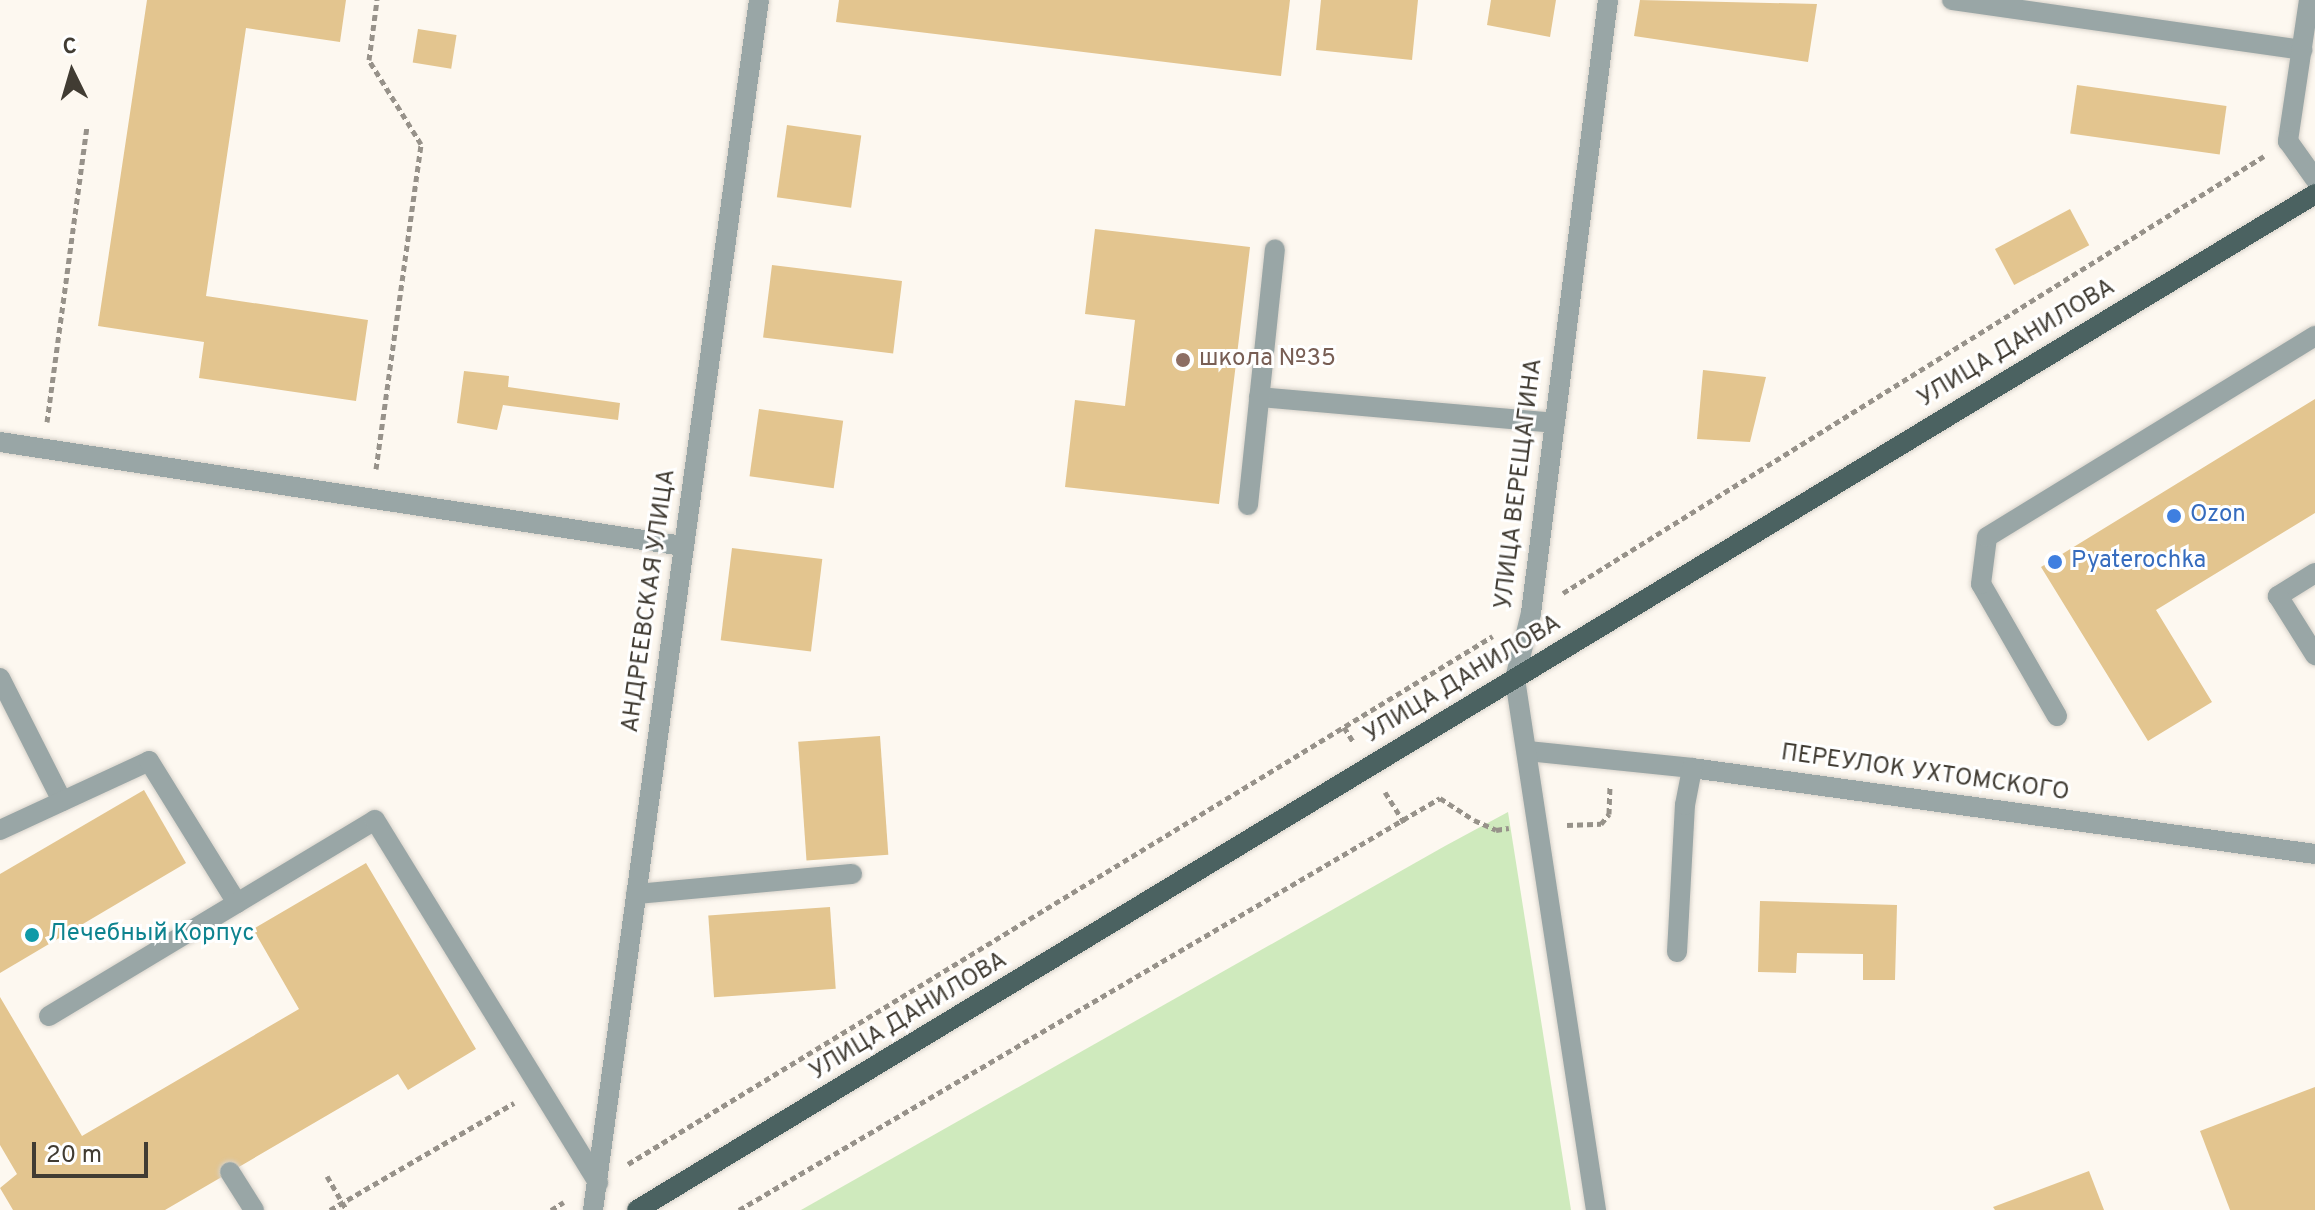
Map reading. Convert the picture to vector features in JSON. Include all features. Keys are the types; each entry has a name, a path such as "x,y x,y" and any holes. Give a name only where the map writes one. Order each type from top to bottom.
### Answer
{"main road":[{"name":"УЛИЦА ДАНИЛОВА","path":"637,1210 2315,194"}],"street":[{"name":"АНДРЕЕВСКАЯ УЛИЦА","path":"593,1210 759,0"},
{"name":"УЛИЦА ВЕРЕЩАГИНА","path":"1596,1210 1515,679 1531,613 1608,0"},
{"path":"1952,0 2302,50"},
{"path":"2309,0 2288,141 2315,179"},
{"path":"1248,505 1275,249"},
{"path":"2057,716 1981,584 1987,537 2315,336"},
{"path":"1259,397 1555,423"},
{"path":"0,442 683,546"},
{"path":"2315,573 2278,596 2315,655"},
{"path":"0,678 62,801"},
{"name":"ПЕРЕУЛОК УХТОМСКОГО","path":"1528,751 1692,768 2315,854"},
{"path":"0,830 149,761 237,903"},
{"path":"1677,952 1685,805 1692,768"},
{"path":"49,1016 375,820 543,1087 598,1183"},
{"path":"636,894 852,874"},
{"path":"230,1172 254,1210"}],"path":[{"path":"372,498 421,144 369,60 377,0"},
{"path":"44,449 87,126"},
{"path":"551,1210 1531,613 2288,141"},
{"path":"739,1210 1440,798 1496,830 1601,824 1609,814 1611,759"},
{"path":"330,1210 543,1087"},
{"path":"327,1176 347,1210"}],"green space":[{"path":"1508,812 1571,1210 801,1210 1445,846"}],"building":[{"path":"147,0 346,0 340,42 246,28 206,296 368,320 356,401 199,378 204,342 98,326"},
{"path":"839,0 1290,0 1281,76 836,22"},
{"path":"1321,0 1418,0 1412,60 1316,50"},
{"path":"1491,0 1556,0 1550,37 1487,25"},
{"path":"1640,0 1817,4 1808,62 1634,36"},
{"path":"418,29 457,35 451,69 413,63"},
{"path":"2077,85 2227,106 2220,155 2070,134"},
{"path":"787,125 861,135 851,208 777,197"},
{"path":"2070,209 2089,245 2014,285 1995,249"},
{"name":"школа №35","path":"1095,229 1250,247 1219,504 1065,487 1075,400 1125,406 1135,320 1085,314"},
{"path":"772,265 902,281 893,353 763,337"},
{"path":"1703,370 1766,377 1750,442 1697,439"},
{"path":"464,371 509,376 508,387 620,403 618,420 503,405 497,430 457,423"},
{"path":"2315,399 2315,513 2156,610 2212,702 2148,741 2041,567"},
{"path":"759,409 843,421 834,488 750,476"},
{"path":"732,548 822,559 811,651 721,640"},
{"path":"880,736 888,855 807,860 798,742"},
{"name":"Лечебный Корпус","path":"144,790 186,863 0,973 0,874"},
{"path":"366,863 476,1049 408,1090 398,1074 165,1210 13,1210 0,1188 17,1174 0,1145 0,997 82,1136 299,1009 253,929"},
{"path":"1760,901 1897,905 1895,980 1863,980 1863,954 1797,953 1796,973 1758,972"},
{"path":"830,907 836,989 714,997 708,916"},
{"path":"2315,1087 2315,1210 2230,1210 2200,1131"},
{"path":"2089,1171 2104,1210 1995,1210 1993,1207"}],"place":[{"name":"школа №35","path":"1183,360"},
{"name":"Ozon","path":"2174,516"},
{"name":"Pyaterochka","path":"2055,562"},
{"name":"Лечебный Корпус","path":"32,935"}]}
